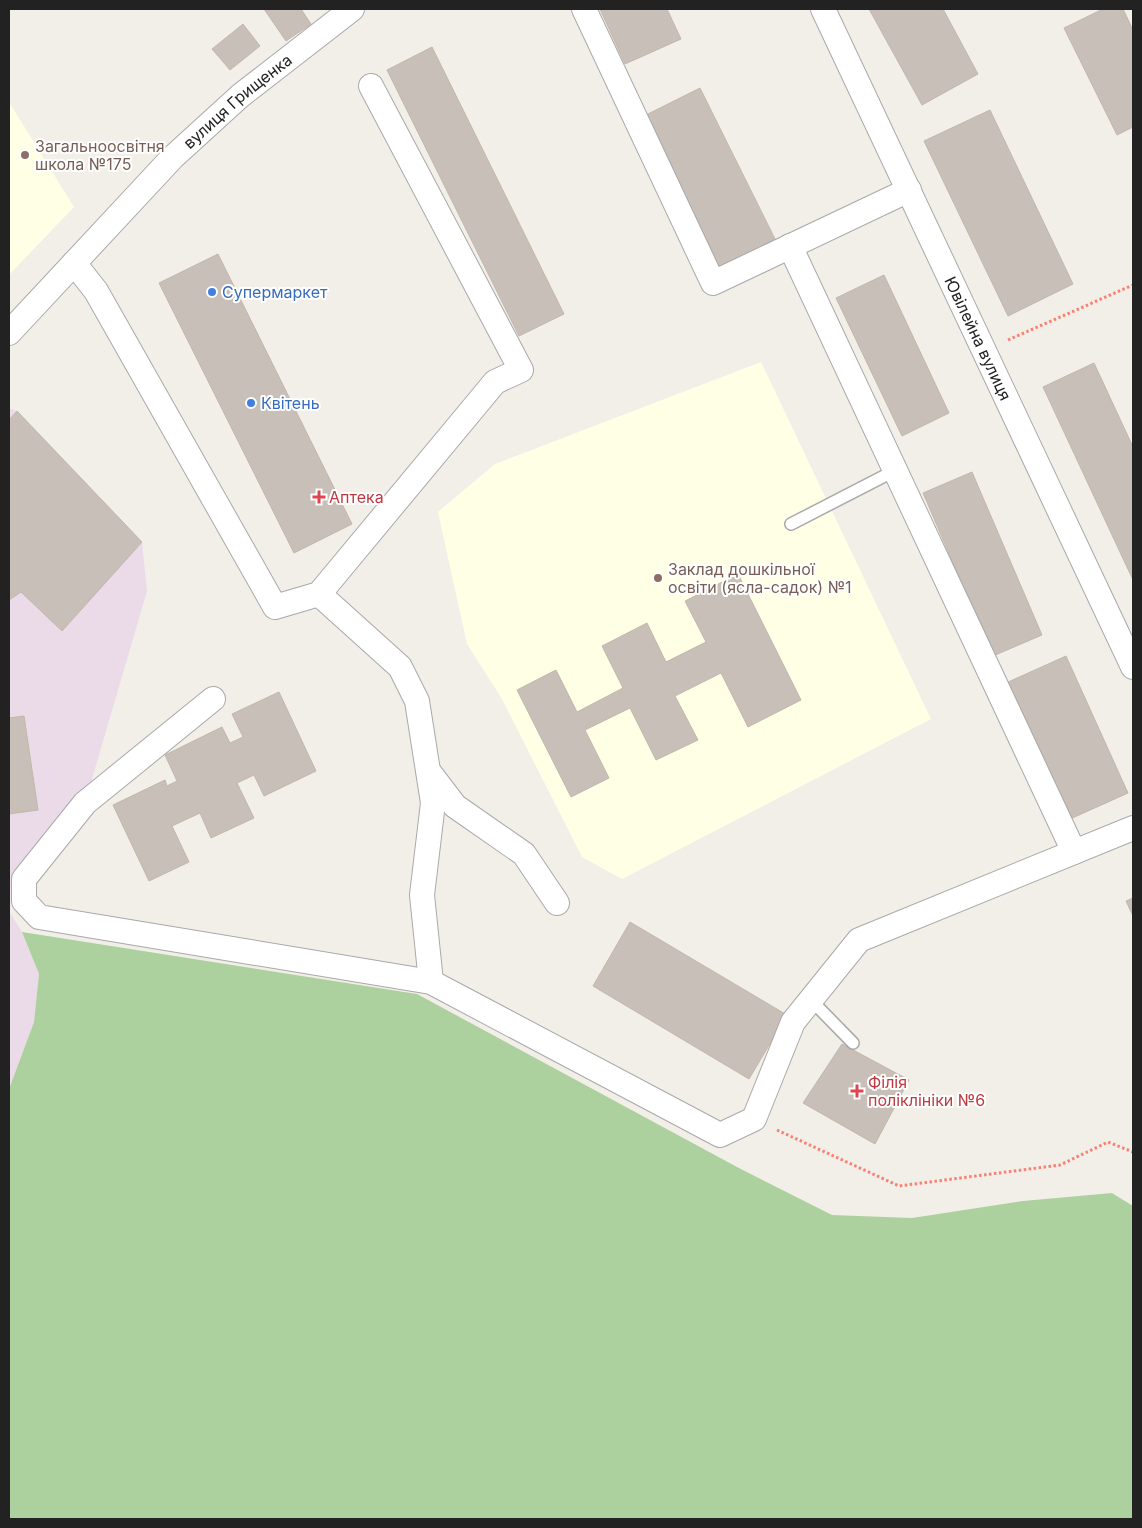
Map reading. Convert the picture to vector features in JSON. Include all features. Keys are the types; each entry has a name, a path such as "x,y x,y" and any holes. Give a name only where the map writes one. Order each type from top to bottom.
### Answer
{"street":[{"path":"584,9 713,283 908,190"},
{"name":"Ювілейна вулиця","path":"823,9 1133,667"},
{"name":"вулиця Грищенка","path":"9,333 172,158 233,102 344,11"},
{"path":"74,263 96,291 275,607 319,594 495,382 520,370 371,86"},
{"path":"790,246 1074,852"},
{"path":"319,594 400,667 417,701 433,803 422,895 431,982"},
{"path":"213,699 85,803 24,879 24,901 38,917 431,982 720,1135 754,1119 792,1022 859,940 1133,828"},
{"path":"429,772 455,806 524,854 557,903"}],"lane":[{"path":"791,524 896,470"},
{"path":"811,1000 853,1043"}],"path":[{"path":"984,350 1133,285"},
{"path":"754,1119 899,1186 1060,1165 1108,1142 1133,1152"}],"shaded area":[{"name":"Загальноосвітня школа №175","path":"9,102 74,207 9,275"},
{"name":"Заклад дошкільної освіти (ясла-садок) №1","path":"761,362 931,719 622,879 582,857 502,699 467,644 438,512 495,464"},
{"path":"9,408 17,411 142,542 147,591 85,803 24,879 11,887 10,913 22,932 39,974 34,1022 9,1089"}],"green space":[{"path":"22,932 417,994 737,1167 832,1215 912,1218 1023,1201 1112,1193 1133,1206 1133,1519 9,1519 9,1089 34,1022 39,974"}],"building":[{"path":"264,9 301,9 311,24 286,41"},
{"path":"600,9 667,9 681,39 625,64"},
{"path":"869,9 943,9 978,74 922,105"},
{"path":"1103,9 1123,9 1133,30 1133,127 1117,135 1064,28"},
{"path":"243,24 260,46 230,70 212,49"},
{"path":"432,47 564,314 519,336 387,70"},
{"path":"700,88 775,239 719,267 644,116"},
{"path":"990,110 1073,284 1008,316 924,141"},
{"path":"218,254 352,524 294,553 159,283"},
{"path":"884,275 949,413 902,436 836,298"},
{"path":"1094,363 1133,447 1133,580 1043,387"},
{"path":"17,411 142,542 62,631 21,592 9,600 9,420"},
{"path":"972,472 1042,635 993,656 923,493"},
{"path":"738,574 801,700 748,727 721,673 675,696 698,740 656,760 630,708 585,730 609,778 571,797 517,690 556,670 577,712 623,688 602,646 647,623 666,662 706,642 685,601"},
{"path":"1066,656 1128,793 1068,820 1006,683"},
{"path":"279,692 316,771 264,796 254,775 237,783 254,818 211,838 200,813 172,826 189,862 149,881 113,805 165,780 167,786 177,781 165,755 222,727 230,743 243,737 232,714"},
{"path":"24,716 38,810 9,814 9,718"},
{"path":"1133,898 1133,916 1126,901"},
{"path":"630,922 787,1015 749,1079 593,986"},
{"name":"Філія поліклініки №6","path":"842,1044 909,1080 875,1144 803,1103"}],"place":[{"name":"Загальноосвітня школа №175","path":"25,155"},
{"name":"Супермаркет","path":"212,292"},
{"name":"Квітень","path":"251,403"},
{"name":"Аптека","path":"319,497"},
{"name":"Заклад дошкільної освіти (ясла-садок) №1","path":"658,578"},
{"name":"Філія поліклініки №6","path":"857,1091"}]}
